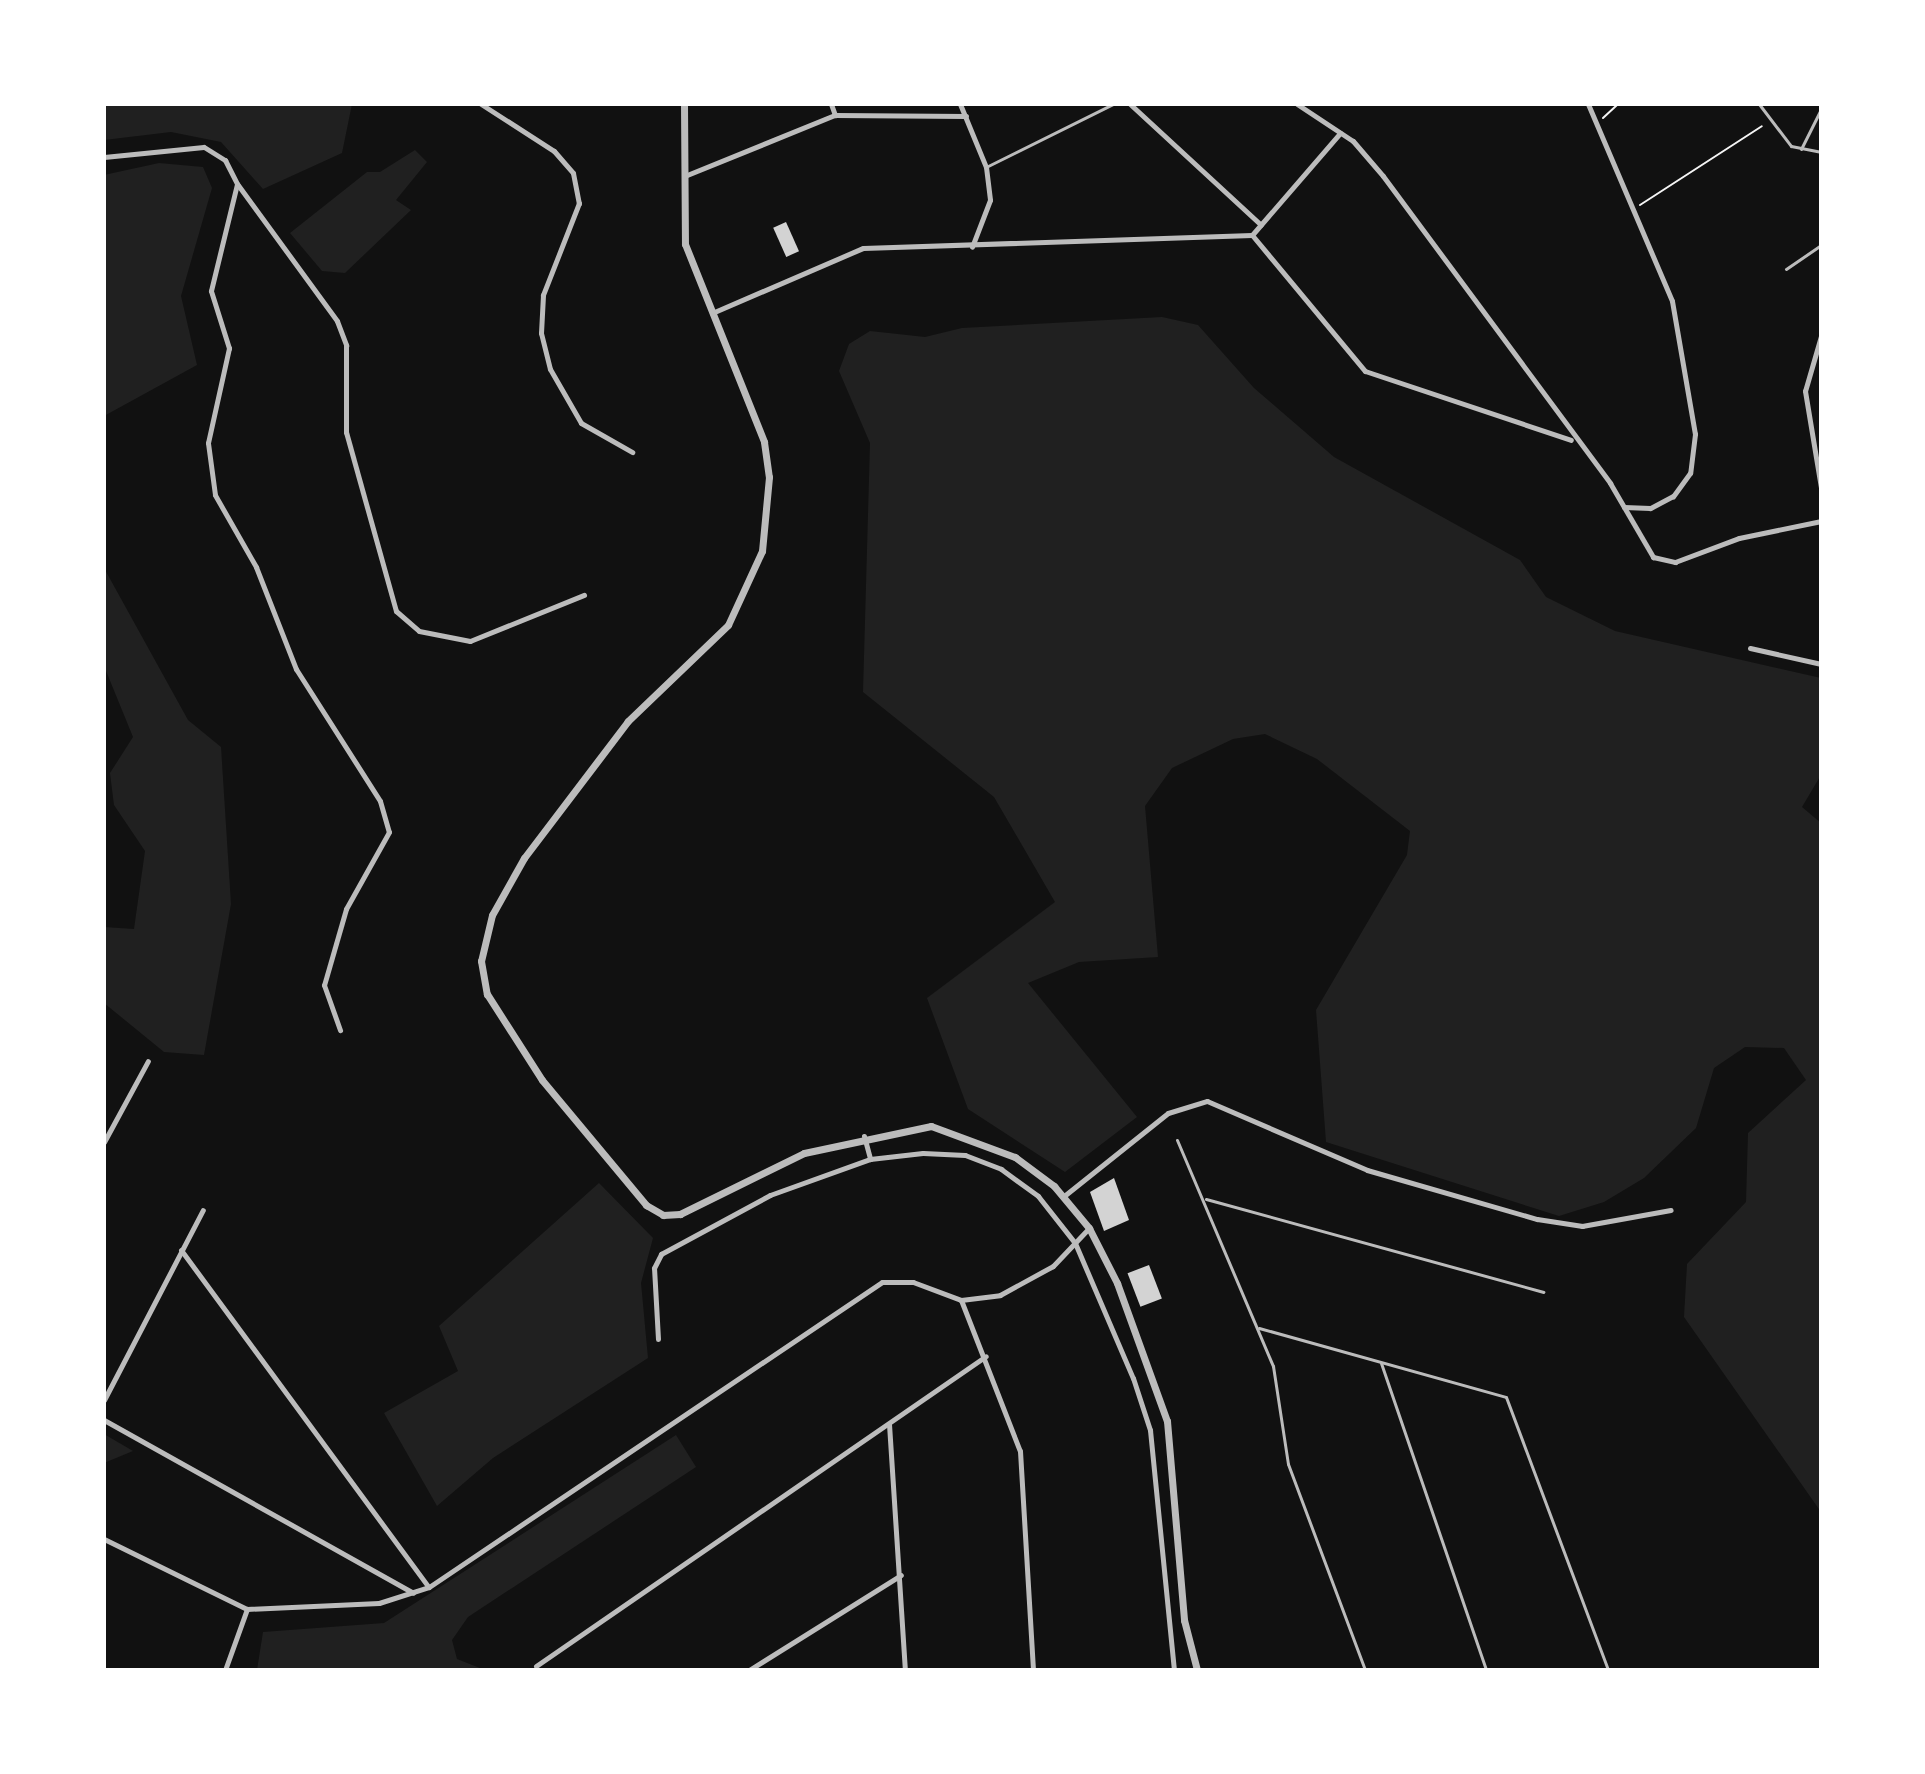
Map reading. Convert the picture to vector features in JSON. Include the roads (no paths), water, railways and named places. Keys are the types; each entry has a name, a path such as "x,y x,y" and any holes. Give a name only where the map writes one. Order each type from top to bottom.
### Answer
{"street":[{"path":"481,104 554,151 573,173 579,203 543,295 541,333 550,369 581,423 632,452"},
{"path":"831,104 835,115"},
{"path":"960,104 986,167 990,200 972,247"},
{"path":"1130,104 1261,225"},
{"path":"1297,104 1341,133 1395,192 1572,441 1623,507 1642,545 1675,562 1752,534 1821,521"},
{"path":"1588,104 1599,121 1632,210 1672,301 1695,458 1673,496 1650,508 1623,507"},
{"path":"684,105 687,175 685,244 764,442 769,477 757,570 728,625 628,721 524,858 492,915 481,961 487,994 542,1080 646,1205 663,1215 680,1214 804,1153 864,1136 945,1130 1015,1157 1064,1196 1089,1228 1167,1421 1184,1620 1197,1670"},
{"path":"687,175 835,115 966,116"},
{"path":"711,313 863,248 972,247 1252,235 1341,133"},
{"path":"104,157 204,147 225,160 237,184 337,321 346,345 346,432 396,611 419,631 470,641 584,595"},
{"path":"237,184 211,291 229,348 208,443 215,495 256,567 296,669 380,801 389,832 346,909 324,985 340,1030"},
{"path":"1252,235 1365,371 1572,441"},
{"path":"1821,336 1805,391 1821,488"},
{"path":"1750,648 1821,664"},
{"path":"104,1142 148,1061"},
{"path":"1064,1196 1168,1113 1207,1101 1367,1170 1537,1219 1582,1226 1671,1210"},
{"path":"864,1136 870,1159"},
{"path":"658,1339 654,1268 661,1254 770,1195 870,1159 965,1155 1001,1169 1038,1196 1075,1243 1150,1430 1174,1670"},
{"path":"104,1400 203,1210"},
{"path":"104,1539 247,1609 304,1612 414,1593 429,1587 882,1282 913,1282 961,1300 1028,1282 1089,1228"},
{"path":"181,1250 429,1587"},
{"path":"961,1300 986,1356 1020,1451 1033,1670"},
{"path":"536,1666 986,1356"},
{"path":"104,1420 414,1593"},
{"path":"889,1423 905,1670"},
{"path":"749,1670 901,1575"},
{"path":"225,1670 247,1609"}],"lane":[{"path":"986,167 1113,104"},
{"path":"1759,104 1801,149 1821,152"},
{"path":"1801,149 1821,109"},
{"path":"1786,269 1821,245"},
{"path":"1177,1140 1206,1199 1273,1366 1288,1464 1365,1670"},
{"path":"1206,1199 1543,1292"},
{"path":"1258,1327 1506,1397 1608,1670"},
{"path":"1381,1362 1486,1670"}]}
